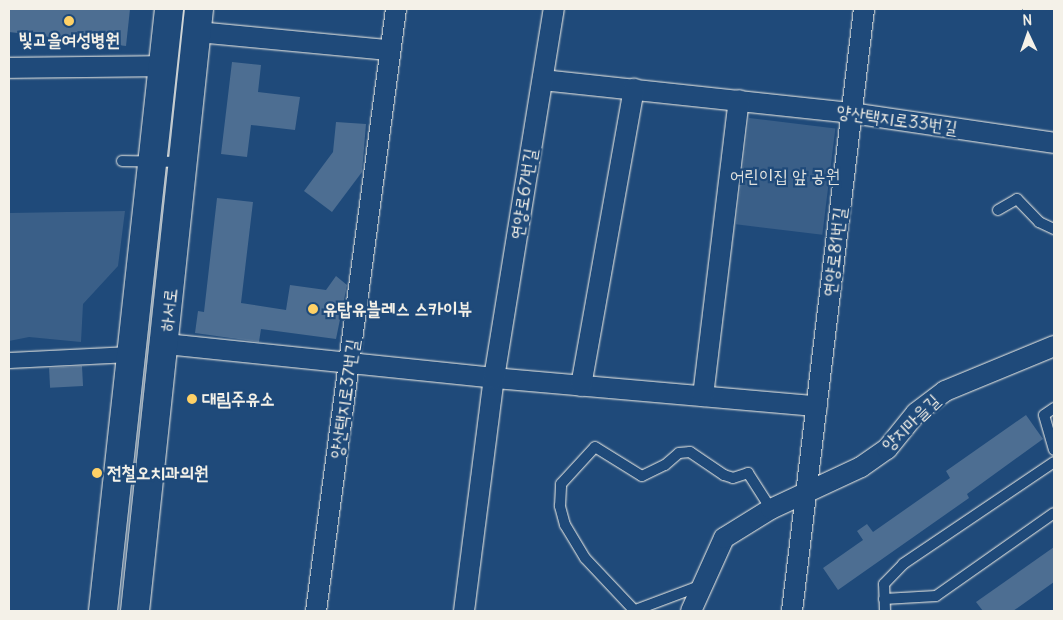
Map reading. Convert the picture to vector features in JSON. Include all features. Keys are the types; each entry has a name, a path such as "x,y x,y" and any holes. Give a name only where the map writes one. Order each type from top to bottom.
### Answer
{"main road":[{"name":"하서로","path":"103,611 130,354 154,161 169,9"},
{"name":"하서로","path":"135,611 166,344 198,21"}],"street":[{"name":"양산택지로37번길","path":"316,611 351,362 389,50 396,9"},
{"name":"연양로67번길","path":"464,611 494,378 554,9"},
{"name":"연양로81번길","path":"792,611 864,9"},
{"path":"198,21 389,50"},
{"path":"9,68 164,66"},
{"name":"양산택지로33번길","path":"543,80 852,113 1054,142"},
{"path":"581,386 634,89"},
{"path":"703,396 739,100"},
{"path":"166,344 494,378 817,406"},
{"name":"양지마을길","path":"691,611 724,538 771,509 861,467 887,448 916,413 946,391 1054,346"},
{"path":"9,360 130,354"}],"lane":[{"path":"122,161 184,162"},
{"path":"998,210 1017,199 1039,222 1054,229"},
{"path":"1054,408 1044,415 1054,450"},
{"path":"702,585 633,610 585,558 565,525 560,506 561,484 595,447 642,476 665,465 679,452 690,452 724,475 733,478 748,473 771,509"},
{"path":"884,611 884,584 903,564 1054,462"},
{"path":"884,599 936,596 1054,513"}],"green space":[{"name":"어린이집 앞 공원","path":"749,118 835,129 822,235 736,224"},
{"path":"125,211 118,266 83,304 81,342 29,337 9,341 10,213"}],"building":[{"name":"빛고을여성병원","path":"9,9 130,9 126,46 9,32"},
{"path":"232,62 261,65 258,92 300,97 295,130 251,125 247,157 221,154"},
{"path":"336,122 366,124 362,172 332,212 304,191 333,152"},
{"path":"217,198 253,202 241,303 286,310 290,285 326,290 336,276 347,285 336,339 261,329 259,342 195,333 198,311 204,312"},
{"path":"82,366 83,386 50,388 49,368"},
{"path":"1026,415 1043,439 967,494 969,498 838,590 823,568 863,540 857,531 867,524 873,532 950,478 946,471"},
{"path":"1054,547 1054,582 1013,611 983,611 976,602"}],"place":[{"name":"빛고을여성병원","path":"69,21"},
{"name":"유탑유블레스 스카이뷰","path":"313,309"},
{"name":"대림주유소","path":"192,399"},
{"name":"전철오치과의원","path":"97,473"}]}
